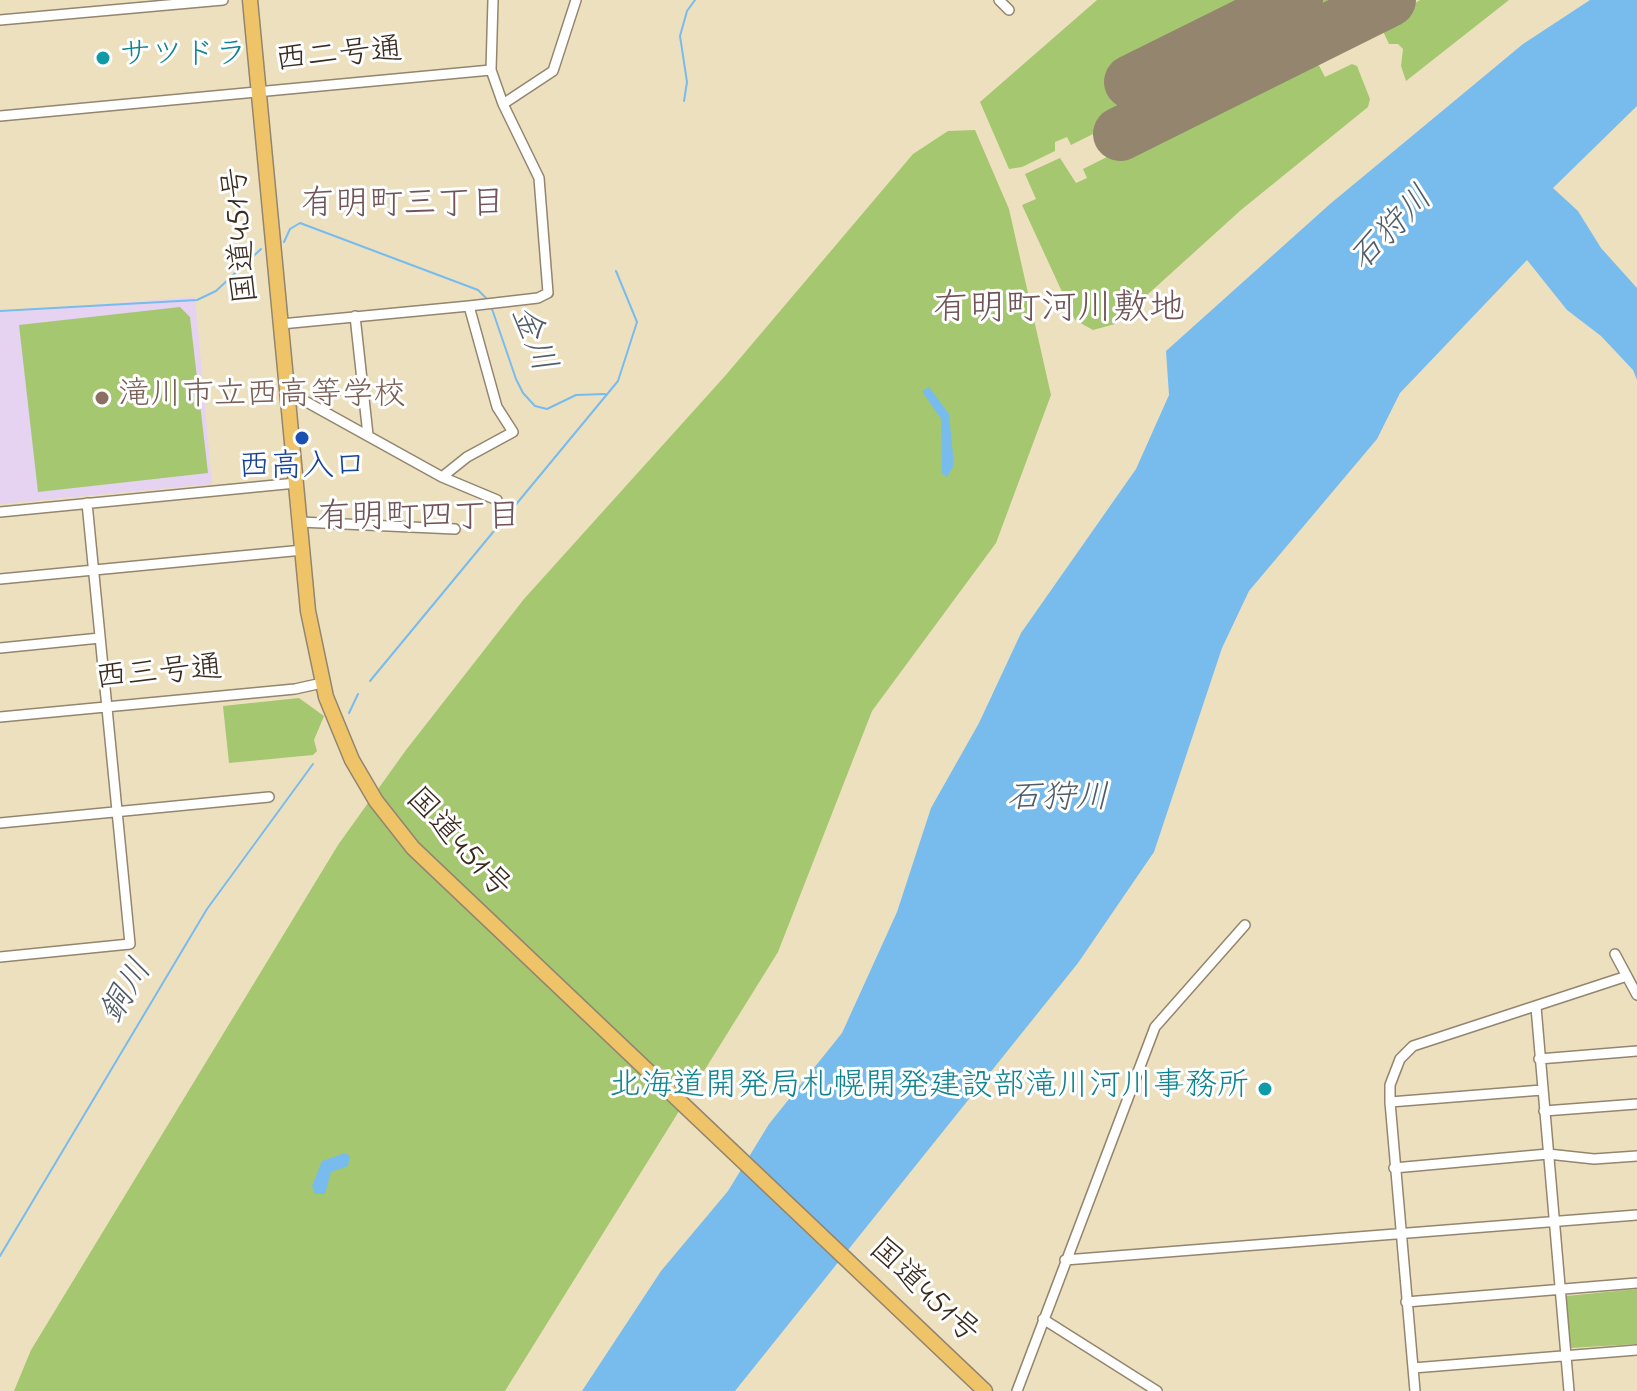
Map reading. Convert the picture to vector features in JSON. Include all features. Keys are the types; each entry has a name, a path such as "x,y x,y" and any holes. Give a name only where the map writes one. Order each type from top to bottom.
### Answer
{"highway":[{"name":"国道451号","path":"250,0 308,611 322,683 335,723 361,775 393,825 424,860 985,1391"}],"street":[{"path":"0,20 113,5 223,0"},
{"path":"281,324 538,298 549,290 539,178 503,104 491,70 493,0"},
{"path":"503,104 553,71 576,0"},
{"path":"999,0 1009,10"},
{"name":"西二号通","path":"0,116 491,70"},
{"path":"442,477 467,457 513,432 497,407 469,306"},
{"path":"355,316 368,435"},
{"path":"288,401 303,400 442,477 497,500"},
{"path":"0,512 296,483"},
{"path":"0,957 130,944 87,503"},
{"path":"300,522 455,529"},
{"path":"0,579 303,550"},
{"path":"0,648 100,638"},
{"name":"西三号通","path":"0,717 295,689 322,683"},
{"path":"0,823 269,797"},
{"path":"1017,1391 1155,1027 1245,925"},
{"path":"1615,954 1637,995"},
{"path":"1415,1391 1390,1102 1390,1085 1405,1050 1627,976"},
{"path":"1536,1007 1569,1391"},
{"path":"1539,1059 1637,1051"},
{"path":"1390,1102 1542,1090"},
{"path":"1544,1111 1637,1104"},
{"path":"1394,1168 1548,1154 1594,1159 1637,1156"},
{"path":"1065,1260 1401,1236 1637,1215"},
{"path":"1406,1302 1637,1283"},
{"path":"1043,1319 1157,1391"},
{"path":"1413,1368 1637,1350"}],"shaded area":[{"name":"滝川市立西高等学校","path":"195,297 212,484 0,504 0,312"}],"green space":[{"path":"1097,0 1350,0 1300,25 1301,30 1071,145 1067,137 1055,142 1055,151 1022,167 1009,169 980,102"},
{"path":"1420,0 1509,0 1406,81 1401,66 1403,49 1398,44 1389,44 1380,25"},
{"path":"1303,33 1312,51 1117,148 1104,144 1108,131"},
{"path":"1313,54 1325,77 1352,64 1357,66 1370,99 1368,107 1241,210 1115,324 1093,330 1075,320 1022,205 1036,199 1025,174 1060,158 1076,183 1087,178 1083,169"},
{"path":"975,130 1009,209 1051,395 996,543 872,711 778,952 505,1391 14,1391 31,1350 338,845 406,750 524,599 725,376 913,154 948,131"},
{"name":"滝川市立西高等学校","path":"180,307 190,317 208,473 38,492 19,325"},
{"path":"299,698 324,716 314,740 317,751 313,755 229,763 223,706"},
{"path":"1637,1289 1637,1344 1570,1348 1566,1296"}],"water":[{"name":"石狩川","path":"1590,0 1637,0 1637,106 1553,188 1578,211 1601,248 1637,288 1637,380 1633,370 1601,336 1567,310 1527,260 1400,393 1377,439 1249,591 1222,648 1154,852 1078,963 735,1391 582,1391 661,1271 728,1191 769,1124 842,1033 897,912 931,808 979,723 1021,633 1136,469 1169,395 1166,351 1330,204 1523,44"},
{"path":"929,387 949,414 954,465 947,477 942,473 941,419 922,391"},
{"path":"345,1153 350,1156 348,1166 331,1172 325,1194 315,1194 312,1186 322,1161"}],"waterway":[{"path":"684,101 687,82 680,36 687,11 695,0"},
{"name":"金川","path":"284,242 290,229 300,223 478,290 488,300"},
{"name":"金川","path":"0,311 197,300 216,291 261,249"},
{"name":"銅川","path":"370,681 618,381 637,322 616,271"},
{"name":"金川","path":"491,306 516,379 535,406 547,409 576,395 605,394"},
{"name":"銅川","path":"349,713 358,694"},
{"name":"銅川","path":"0,1256 207,909 313,764"}],"runway":[{"path":"1131,82 1296,0"},
{"path":"1120,134 1389,0"}],"place":[{"name":"サツドラ","path":"103,58"},
{"name":"滝川市立西高等学校","path":"102,398"},
{"name":"西高入口","path":"302,438"},
{"name":"北海道開発局札幌開発建設部滝川河川事務所","path":"1265,1089"}],"district":[{"name":"有明町三丁目","path":"403,207"},
{"name":"有明町河川敷地","path":"1059,312"},
{"name":"有明町四丁目","path":"419,520"}]}
